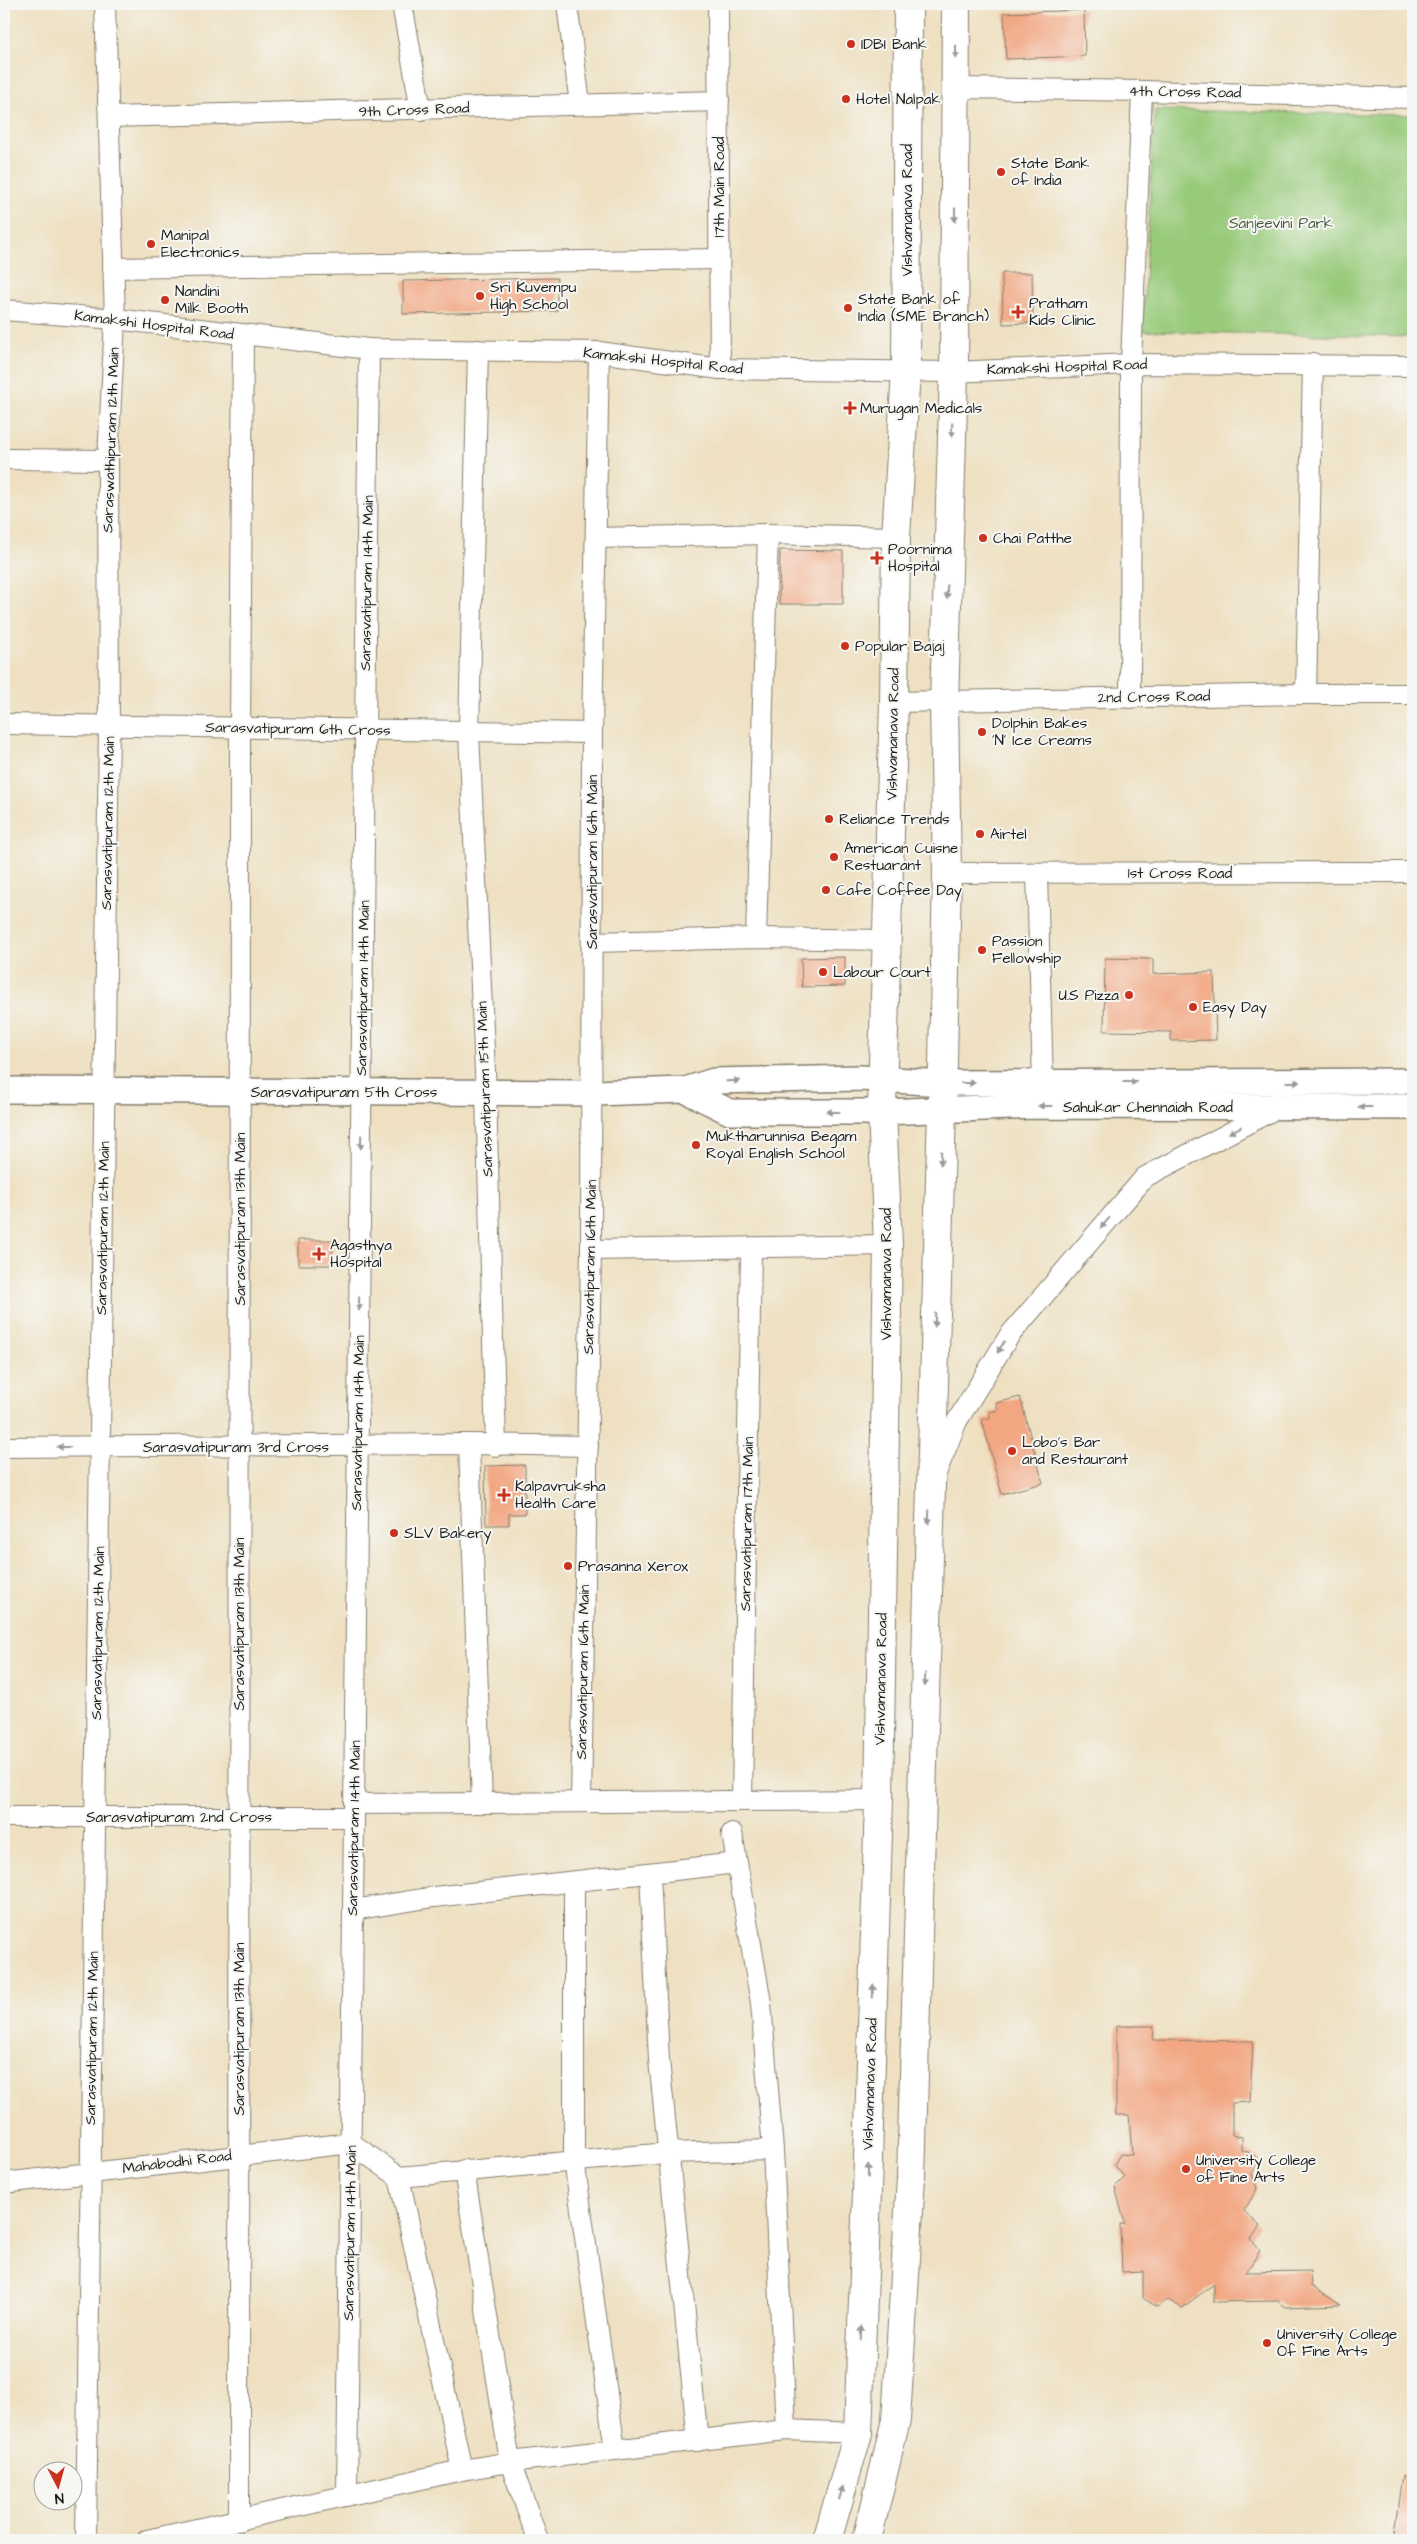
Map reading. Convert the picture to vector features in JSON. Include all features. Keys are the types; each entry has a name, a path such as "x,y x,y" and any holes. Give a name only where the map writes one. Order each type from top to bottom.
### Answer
{"main road":[{"name":"Vishvamanava Road","path":"828,2540 858,2433 879,1800 888,1244 882,1112 894,702 896,537 906,371 908,4"},
{"path":"867,2540 896,2420 910,2188 947,872 944,703 954,372 956,4"}],"street":[{"name":"Saraswathipuram 12th Main","path":"105,4 115,319 108,460 109,726"},
{"path":"402,4 421,110"},
{"path":"567,4 580,104"},
{"name":"17th Main Road","path":"718,4 720,369"},
{"name":"4th Cross Road","path":"956,88 1142,90 1413,98"},
{"path":"1130,698 1131,364 1142,90"},
{"name":"9th Cross Road","path":"109,117 719,101"},
{"path":"113,268 719,259"},
{"name":"Kamakshi Hospital Road","path":"4,310 115,319 243,336 369,349 599,352 720,369 954,372 1131,364 1313,363 1413,366"},
{"name":"Sarasvatipuram 13th Main","path":"239,2521 240,728 243,336"},
{"name":"Sarasvatipuram 14th Main","path":"347,2496 369,349"},
{"name":"Sarasvatipuram 15th Main","path":"478,350 469,733 486,1093 496,1446"},
{"name":"Sarasvatipuram 16th Main","path":"581,1802 593,1093 592,733 599,352"},
{"path":"1306,694 1313,363"},
{"path":"4,460 108,460"},
{"path":"756,938 768,534"},
{"path":"596,538 768,534 896,537"},
{"name":"2nd Cross Road","path":"894,702 944,703 1306,694 1413,694"},
{"name":"Sarasvatipuram 6th Cross","path":"4,724 469,733 592,733"},
{"name":"Sarasvatipuram 12th Main","path":"86,2540 109,726"},
{"name":"1st Cross Road","path":"947,872 1037,874 1413,872"},
{"path":"1037,874 1043,1083"},
{"path":"592,942 756,938 888,940"},
{"name":"Sarasvatipuram 5th Cross","path":"4,1090 593,1093 685,1090 714,1081 861,1078 884,1081"},
{"name":"Sahukar Chennaiah Road","path":"884,1081 942,1096 1036,1106 1413,1107"},
{"name":"Sahukar Chennaiah Road","path":"882,1112 942,1096 1043,1083 1413,1081"},
{"name":"Sarasvatipuram 5th Cross","path":"685,1090 730,1112 882,1112"},
{"path":"930,1488 957,1420 1009,1336 1145,1177 1278,1107"},
{"path":"591,1250 751,1249 888,1244"},
{"name":"Sarasvatipuram 17th Main","path":"742,1799 751,1249"},
{"path":"469,1444 482,1803"},
{"name":"Sarasvatipuram 3rd Cross","path":"4,1447 239,1447 469,1444 496,1446 588,1446"},
{"name":"Sarasvatipuram 2nd Cross","path":"4,1817 239,1817 482,1803 742,1799 879,1800"},
{"path":"732,1833 761,2003 773,2150 786,2430"},
{"path":"353,1910 434,1898 737,1863"},
{"path":"650,1873 659,2060 698,2441"},
{"path":"574,1882 574,2160 615,2450"},
{"path":"351,2143 399,2177 668,2153 773,2150"},
{"name":"Mahabodhi Road","path":"4,2183 239,2154 351,2143"},
{"path":"464,2170 510,2462 538,2540"},
{"path":"399,2177 462,2470"},
{"path":"147,2540 462,2470 510,2462 786,2430 858,2433"}],"green space":[{"name":"Sanjeevini Park","path":"1155,110 1413,115 1413,337 1142,331"}],"building":[{"path":"1084,10 1085,56 1006,59 1004,13"},
{"path":"1002,273 1032,273 1033,323 1003,324"},
{"name":"Sri Kuvempu High School","path":"557,278 557,311 403,314 403,281"},
{"path":"780,550 843,551 843,604 779,604"},
{"name":"Labour Court","path":"845,957 845,986 802,987 801,958"},
{"path":"1105,958 1153,959 1153,974 1214,972 1216,1040 1171,1041 1171,1032 1104,1031"},
{"path":"298,1240 332,1240 333,1265 298,1265"},
{"name":"Lobo's Bar and Restaurant","path":"1020,1397 1043,1483 1002,1494 982,1420 990,1418 989,1412 998,1410 996,1403"},
{"path":"525,1465 525,1514 509,1514 509,1525 486,1525 485,1466"},
{"name":"University College of Fine Arts","path":"1116,2026 1154,2026 1153,2040 1253,2041 1250,2102 1232,2103 1232,2135 1242,2137 1242,2150 1253,2154 1260,2161 1252,2173 1257,2189 1244,2211 1260,2226 1251,2239 1260,2251 1246,2272 1310,2271 1311,2286 1341,2305 1286,2307 1278,2301 1214,2302 1214,2284 1182,2308 1168,2300 1157,2307 1143,2298 1143,2271 1122,2272 1120,2224 1125,2224 1115,2187 1125,2177 1114,2165 1120,2154 1132,2155 1129,2115 1116,2115"},
{"path":"1403,2475 1413,2476 1413,2540 1394,2540"}],"place":[{"name":"IDBI Bank","path":"851,44"},
{"name":"Hotel Nalpak","path":"846,99"},
{"name":"State Bank of India","path":"1001,172"},
{"name":"Manipal Electronics","path":"151,244"},
{"name":"Sri Kuvempu High School","path":"480,296"},
{"name":"Nandini Milk Booth","path":"165,300"},
{"name":"State Bank of India (SME Branch)","path":"848,308"},
{"name":"Pratham Kids Clinic","path":"1018,312"},
{"name":"Murugan Medicals","path":"850,408"},
{"name":"Chai Patthe","path":"983,538"},
{"name":"Poornima Hospital","path":"877,558"},
{"name":"Popular Bajaj","path":"845,646"},
{"name":"Dolphin Bakes 'N' Ice Creams","path":"982,732"},
{"name":"Reliance Trends","path":"829,819"},
{"name":"Airtel","path":"980,834"},
{"name":"American Cuisne Restuarant","path":"834,857"},
{"name":"Cafe Coffee Day","path":"826,890"},
{"name":"Passion Fellowship","path":"982,950"},
{"name":"Labour Court","path":"823,972"},
{"name":"U.S Pizza","path":"1129,995"},
{"name":"Easy Day","path":"1193,1007"},
{"name":"Muktharunnisa Begam Royal English School","path":"696,1145"},
{"name":"Agasthya Hospital","path":"319,1254"},
{"name":"Lobo's Bar and Restaurant","path":"1012,1451"},
{"name":"Kalpavruksha Health Care","path":"504,1495"},
{"name":"SLV Bakery","path":"394,1533"},
{"name":"Prasanna Xerox","path":"568,1566"},
{"name":"University College of Fine Arts","path":"1186,2169"},
{"name":"University College Of Fine Arts","path":"1267,2343"}]}
